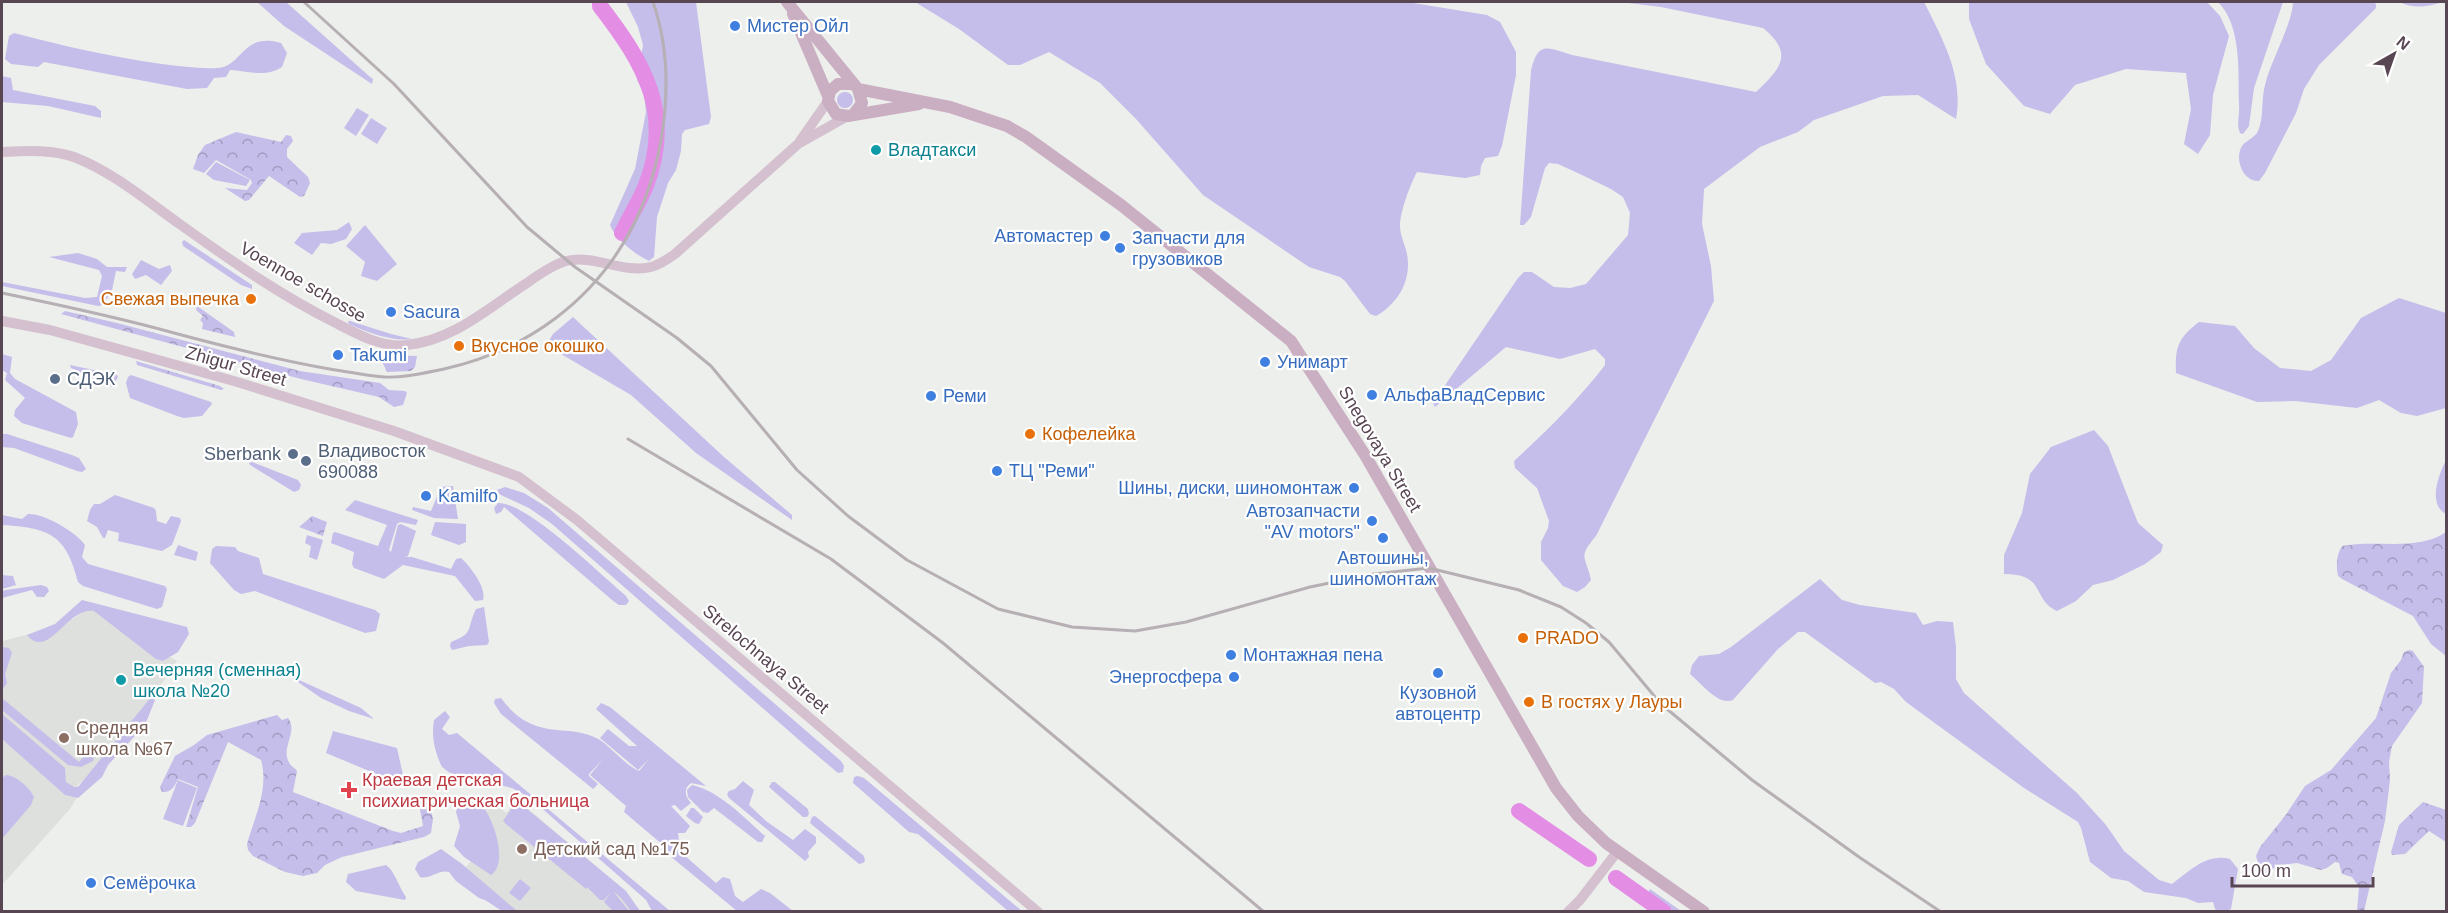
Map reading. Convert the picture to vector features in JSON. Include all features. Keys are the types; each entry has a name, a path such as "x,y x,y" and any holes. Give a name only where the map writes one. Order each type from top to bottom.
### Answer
{"main road":[{"path":"787,2 828,49 855,86 862,103 849,116 836,114 787,2"},
{"path":"828,98 837,84 855,86"},
{"name":"Snegovaya Street","path":"855,86 930,102 985,118 1026,137 1121,206 1291,341 1365,455 1556,788 1578,816 1616,853 1704,912"},
{"name":"Voennoe schosse","path":"798,144 828,98"},
{"name":"Snegovaya Street","path":"849,116 930,102"},
{"name":"Voennoe schosse","path":"2,152 55,152 103,171 259,279 314,312 365,338 388,345 404,345 446,335 547,270 567,261 585,260 628,269 657,265 675,254 798,144 849,116"},
{"name":"Zhigur Street","path":"2,321 50,330 234,381 458,454"},
{"name":"Strelochnaya Street","path":"458,454 525,480 577,520 1038,912"},
{"path":"1568,912 1581,899 1616,853"}],"shaded area":[{"name":"Средняя школа №67","path":"88,609 95,611 177,661 155,694 86,780 78,784 77,797 70,809 2,885 2,641 62,626"},
{"name":"Детский сад №175","path":"486,795 506,813 518,800 626,892 637,911 510,911 465,868 473,859 470,805"}],"green space":[{"path":"257,2 286,2 373,79 372,84 284,26"},
{"path":"626,2 696,2 711,117 709,124 685,130 682,134 681,151 676,170 668,183 657,217 654,257 649,261 626,246 616,236 610,225 635,169 646,112 644,93 637,80 643,45 638,27"},
{"path":"915,2 1407,2 1487,15 1500,22 1516,52 1516,75 1502,146 1498,156 1485,158 1480,175 1465,178 1417,172 1400,220 1408,264 1405,282 1397,298 1376,316 1370,314 1340,277 1309,267 1203,195 1136,119 1100,83 1049,52 1020,65 1008,65 959,29"},
{"path":"1620,2 1924,2 1950,58 1958,103 1956,119 1918,95 1883,96 1814,120 1798,132 1760,147 1704,189 1702,224 1711,266 1714,301 1596,536 1586,549 1584,557 1591,580 1577,592 1563,586 1541,560 1541,542 1549,521 1537,488 1515,468 1514,461 1584,391 1605,365 1605,359 1595,349 1560,359 1506,347 1435,407 1433,403 1524,272 1532,272 1554,287 1570,288 1586,284 1628,235 1630,213 1623,197 1582,175 1558,164 1549,163 1545,168 1531,217 1524,225 1520,225 1531,71 1534,61 1541,50 1550,49 1756,92 1772,76 1781,61 1779,46 1763,28 1661,7"},
{"path":"1969,2 2207,2 2220,16 2229,36 2213,95 2210,135 2198,154 2184,144 2191,109 2186,73 2126,69 2075,85 2050,114 2024,106 1986,64 1969,19"},
{"path":"2218,2 2283,2 2254,88 2249,126 2243,134 2240,133 2238,126 2238,64 2235,36 2226,12"},
{"path":"2293,2 2372,2 2376,4 2376,8 2319,65 2304,89 2296,113 2265,173 2259,181 2253,180 2244,174 2240,163 2240,151 2243,144 2257,133 2260,126 2265,85 2289,21"},
{"path":"2399,2 2443,2 2421,7"},
{"path":"14,33 106,55 196,68 226,66 258,42 281,43 287,53 282,67 276,70 257,73 230,70 226,77 214,78 207,88 187,89 44,62 38,67 11,64 5,59 9,36"},
{"path":"2,76 11,78 13,90 95,106 101,111 101,118 48,106 2,102"},
{"path":"842,92 848,92 853,100 851,106 842,108 837,103 837,97"},
{"path":"357,108 369,115 356,136 344,128"},
{"path":"371,118 387,128 377,144 361,134"},
{"path":"236,132 281,142 286,135 291,136 293,141 287,149 287,157 308,177 310,183 304,196 300,197 269,176 249,200 245,201 225,188 247,190 252,183 251,180 216,160 204,173 193,169 205,145"},
{"path":"216,162 250,180 246,186 214,180 206,174"},
{"path":"349,222 352,229 346,239 331,244 321,243 312,255 294,243 302,233 337,230"},
{"path":"365,225 397,264 377,281 361,276 365,262 346,246"},
{"path":"184,240 252,285 252,289 241,285 183,246"},
{"path":"78,253 97,259 107,267 127,267 125,272 116,271 112,290 103,305 98,306 2,286 2,282 85,298 97,297 102,276 99,270 49,257"},
{"path":"141,260 159,269 170,265 172,271 161,285 146,275 135,279 132,274"},
{"path":"2399,298 2446,313 2446,408 2417,416 2401,413 2379,400 2357,408 2295,401 2257,402 2176,373 2179,344 2186,333 2199,322 2235,326 2254,348 2280,368 2311,371 2331,360 2361,318"},
{"path":"197,306 234,332 235,337 202,329 203,323 200,320 203,316 196,310"},
{"path":"65,311 300,371 380,383 389,390 407,393 403,405 394,407 379,397 301,379 61,314"},
{"path":"573,317 724,457 792,515 792,520 696,453 631,395 549,347 547,344 553,334"},
{"path":"348,321 412,339 380,336 349,324"},
{"path":"2,354 12,357 10,373 15,379 76,412 78,424 73,437 22,423 14,416 15,410 25,398 5,380 7,373 2,370"},
{"path":"385,355 417,356 415,367 411,371 387,372 381,359"},
{"path":"136,361 220,386 224,389 137,365"},
{"path":"70,365 118,377 112,387 71,368"},
{"path":"131,375 212,404 202,416 184,418 177,416 130,398 126,383"},
{"path":"2094,430 2108,446 2138,523 2163,545 2161,552 2145,564 2113,580 2093,585 2076,601 2057,611 2049,606 2027,578 2004,574 2004,555 2022,513 2030,474 2051,447"},
{"path":"2,434 72,455 79,458 86,469 82,472 77,471 14,448 2,447"},
{"path":"2446,460 2446,514 2437,503 2436,488"},
{"path":"252,462 298,480 301,485 299,490 294,492 250,465 249,463"},
{"path":"453,486 458,519 434,518 412,510 413,507 431,511 441,487"},
{"path":"505,487 524,493 548,508 841,761 844,766 843,772 838,773 806,746 552,524 529,508 499,494 497,490"},
{"path":"115,495 154,508 157,521 166,524 171,516 180,518 181,521 172,545 162,551 118,541 119,533 108,530 103,538 97,527 87,521 90,510 94,504 100,504"},
{"path":"355,500 418,520 416,525 400,522 397,524 389,550 391,552 398,525 401,524 416,531 408,556 405,557 451,569 456,559 461,558 480,584 484,595 483,600 475,601 455,576 403,565 384,579 354,568 352,564 354,552 331,543 333,533 378,546 387,525 345,510"},
{"path":"498,503 511,506 527,514 564,541 626,596 629,601 626,605 619,605 612,600 504,507 496,514 494,508"},
{"path":"28,514 51,520 81,540 85,545 82,557 88,564 165,586 167,589 162,607 157,609 83,586 78,582 68,553 53,537 32,528 2,525 2,515 22,519"},
{"path":"312,516 327,522 323,536 299,527"},
{"path":"435,522 466,524 466,542 459,545 431,535"},
{"path":"2446,532 2446,656 2431,644 2413,616 2342,579 2338,576 2337,564 2342,546 2423,542"},
{"path":"307,535 323,540 317,560 309,557 311,546 305,543"},
{"path":"178,545 198,552 196,561 174,555"},
{"path":"216,546 235,547 238,551 259,558 263,574 375,610 380,614 376,631 365,633 255,591 241,594 234,590 210,563 212,549"},
{"path":"2,575 13,576 16,585 2,589"},
{"path":"1820,579 1842,600 1860,605 1916,613 1923,625 1937,621 1953,622 1956,679 1964,693 2077,793 2106,825 2124,851 2159,880 2172,884 2199,864 2213,859 2230,859 2238,869 2231,909 2221,911 2215,909 2213,902 2198,903 2186,898 2144,892 2128,881 2111,878 2090,862 2078,822 2024,788 1906,702 1894,689 1881,682 1875,683 1805,632 1798,632 1778,649 1733,700 1727,701 1716,697 1690,674 1692,665 1699,656 1719,654 1731,647"},
{"path":"41,585 47,587 49,591 44,597 37,597 32,590 2,598 2,591"},
{"path":"82,600 187,627 189,634 178,652 163,661 156,659 94,611 84,612 75,617 43,642 35,641 27,635 55,624"},
{"path":"484,607 489,642 487,645 452,650 451,642 467,633 476,609"},
{"path":"2,647 9,648 12,653 5,674 7,683 2,690"},
{"path":"2413,651 2424,667 2422,703 2392,746 2385,821 2364,911 2357,911 2359,887 2352,877 2342,874 2339,863 2335,862 2321,870 2297,863 2278,865 2266,874 2261,872 2256,856 2260,847 2305,786 2331,770 2376,718 2391,673 2404,652"},
{"path":"288,675 361,708 374,719 321,698"},
{"path":"156,691 157,695 145,725 108,765 102,777 78,798 65,795 2,739 2,714 65,768 66,782 78,787"},
{"path":"2,698 79,762 90,749 95,754 93,761 81,767 68,765 2,710"},
{"path":"501,698 515,714 530,724 596,738 639,771 650,758 638,770 600,738 608,729 629,746 637,746 596,709 601,703 610,707 706,786 691,783 686,793 691,803 681,811 675,805 671,806 690,826 685,833 678,833 679,840 676,848 716,883 723,877 730,879 735,896 743,902 761,889 770,893 793,911 737,911 664,851 663,845 624,812 626,806 590,775 603,759 589,774 598,784 593,789 501,714 494,703 495,699"},
{"path":"445,711 450,717 442,729 449,735 457,733 670,911 652,911 646,900 529,797 512,788 450,773 442,767 434,744 433,726 434,720"},
{"path":"277,715 282,720 288,718 291,723 287,758 297,771 293,792 401,833 423,826 418,798 427,795 433,819 431,833 424,837 342,857 325,865 317,873 303,876 285,872 253,856 248,850 247,844 262,792 261,760 228,742 195,823 191,827 186,827 198,787 178,779 168,791 162,792 160,787 175,756 207,735"},
{"path":"333,731 397,748 405,784 326,753"},
{"path":"6,775 22,783 34,797 31,805 2,839 2,778"},
{"path":"854,777 864,778 1022,911 1008,911 918,834 909,832 853,783"},
{"path":"178,780 197,788 183,826 163,819"},
{"path":"743,781 754,790 749,805 766,821 793,840 805,829 816,837 816,843 808,852 809,857 805,861 729,798 727,794 729,791 735,789"},
{"path":"772,782 775,782 808,809 807,817 803,817 769,787"},
{"path":"692,785 713,793 731,806 765,836 762,842 758,842 714,808 708,813 703,812 688,797 687,790"},
{"path":"477,800 488,815 497,837 499,859 491,875 464,857 454,846 460,826 457,809"},
{"path":"2423,802 2446,810 2446,842 2429,831 2405,854 2392,855 2399,825"},
{"path":"521,804 626,891 640,911 631,911 613,891 629,911 613,911 604,902 612,891 604,900 600,900 587,887 586,889 507,825 503,821 514,805"},
{"path":"691,808 703,817 699,824 686,816"},
{"path":"815,816 864,856 865,861 859,864 810,823 812,817"},
{"path":"441,849 517,911 502,911 479,898 456,881 449,872 420,877 415,869 418,862"},
{"path":"386,865 406,897 405,900 356,891 346,882 348,874"},
{"path":"520,879 531,888 520,901 509,893"},
{"path":"1650,889 1681,911 1674,911 1648,893"}],"waterway":[{"path":"600,2 600,6 630,48 641,69 656,113 657,136 653,161 645,188 622,233"},
{"path":"1519,811 1589,859"},
{"path":"1616,878 1664,912"}],"railway":[{"path":"304,2 394,84 527,227 575,267 677,338 711,366 797,470 848,516 907,560 998,609 1072,627 1135,631 1186,622 1310,587 1374,574 1429,568 1519,590 1561,607 1586,623 1609,642 1661,704 1752,780 1859,857 1941,912"},
{"path":"2,293 110,316 279,359 379,377 406,376 444,369 474,361 503,349 556,318 579,299 600,276 634,224 654,171 665,114 665,57 653,2"},
{"path":"628,439 831,559 943,643 1264,912"}],"place":[{"name":"Мистер Ойл","path":"735,26"},
{"name":"Владтакси","path":"876,150"},
{"name":"Автомастер","path":"1105,236"},
{"name":"Запчасти для грузовиков","path":"1120,248"},
{"name":"Свежая выпечка","path":"251,299"},
{"name":"Sacura","path":"391,312"},
{"name":"Вкусное окошко","path":"459,346"},
{"name":"Takumi","path":"338,355"},
{"name":"Унимарт","path":"1265,362"},
{"name":"СДЭК","path":"55,379"},
{"name":"АльфаВладСервис","path":"1372,395"},
{"name":"Реми","path":"931,396"},
{"name":"Кофелейка","path":"1030,434"},
{"name":"Sberbank","path":"293,454"},
{"name":"Владивосток 690088","path":"306,461"},
{"name":"ТЦ \"Реми\"","path":"997,471"},
{"name":"Шины, диски, шиномонтаж","path":"1354,488"},
{"name":"Kamilfo","path":"426,496"},
{"name":"Автозапчасти \"AV motors\"","path":"1372,521"},
{"name":"Автошины, шиномонтаж","path":"1383,538"},
{"name":"PRADO","path":"1523,638"},
{"name":"Монтажная пена","path":"1231,655"},
{"name":"Кузовной автоцентр","path":"1438,673"},
{"name":"Энергосфера","path":"1234,677"},
{"name":"Вечерняя (сменная) школа №20","path":"121,680"},
{"name":"В гостях у Лауры","path":"1529,702"},
{"name":"Средняя школа №67","path":"64,738"},
{"name":"Краевая детская психиатрическая больница","path":"349,790"},
{"name":"Детский сад №175","path":"522,849"},
{"name":"Семёрочка","path":"91,883"}]}
